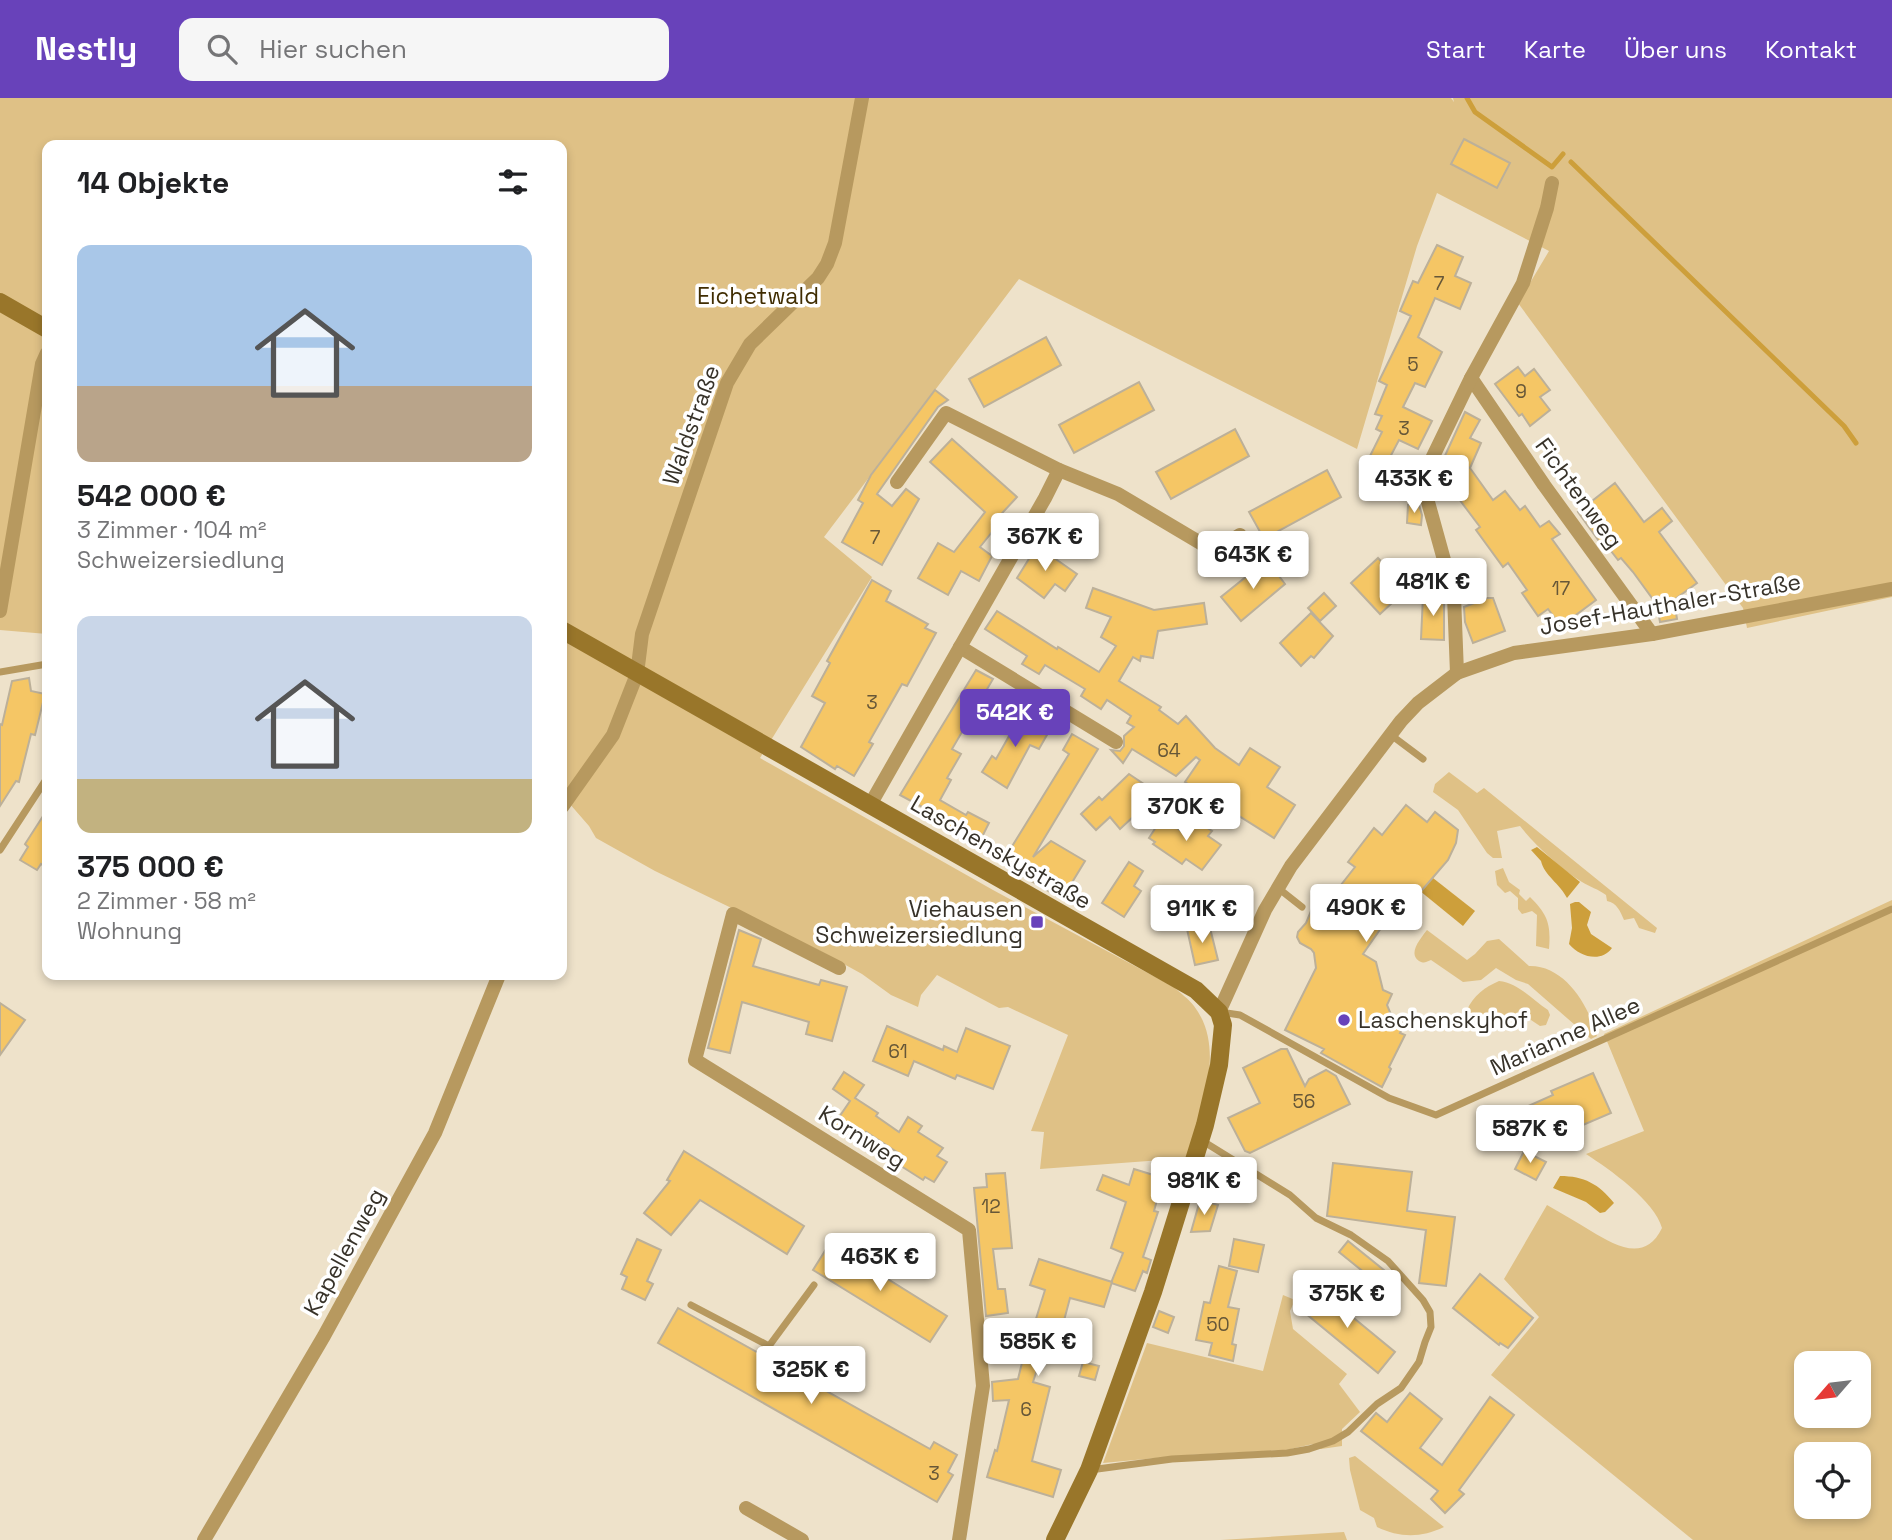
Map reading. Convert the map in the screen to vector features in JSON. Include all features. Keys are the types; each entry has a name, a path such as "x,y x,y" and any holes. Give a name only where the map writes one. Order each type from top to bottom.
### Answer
{"street":[{"name":"Waldstraße","path":"637,674 642,634 727,383 750,344 805,293 827,264 835,243 862,98"},
{"path":"1457,673 1454,596 1428,502 1426,471 1471,378 1523,283 1548,208 1552,183"},
{"path":"0,302 42,326"},
{"path":"0,611 42,370"},
{"name":"Fichtenweg","path":"1471,378 1544,485 1652,634"},
{"path":"897,482 946,414 1059,470 1118,494 1214,551 1240,536"},
{"path":"870,805 1059,470"},
{"name":"Josef-Hauthaler-Straße","path":"1219,1012 1265,910 1291,866 1418,702 1457,673 1514,653 1652,634 1892,589"},
{"name":"Laschenskystraße","path":"567,634 1196,990 1219,1012"},
{"path":"960,647 1116,742"},
{"path":"567,800 613,735 637,674"},
{"name":"Kornweg","path":"839,968 733,914 695,1060 969,1230 983,1385 959,1540"},
{"name":"Kapellenweg","path":"204,1540 324,1336 436,1133 497,980"},
{"path":"1055,1540 1089,1470 1153,1292 1201,1140 1223,1040 1223,1025 1219,1012"},
{"path":"746,1508 802,1540"}],"lane":[{"path":"0,672 42,665"},
{"path":"1391,735 1423,760"},
{"path":"0,850 42,786"},
{"path":"1278,888 1302,907"},
{"name":"Marianne Allee","path":"1219,1012 1240,1014 1389,1098 1436,1115 1892,909"},
{"path":"1089,1470 1172,1459 1287,1454 1309,1449 1333,1441 1348,1432 1377,1404 1401,1388 1419,1362 1431,1326 1430,1312 1423,1300 1388,1261 1351,1235 1316,1218 1290,1195 1201,1140"},
{"path":"691,1305 769,1346 814,1285"}],"green space":[{"name":"Eichetwald","path":"0,98 1451,98 1454,102 1453,98 1892,98 1892,597 1747,628 1743,608 1518,303 1549,251 1437,193 1417,246 1357,449 1019,279 824,537 872,577 760,758 993,890 1174,987 1187,998 1204,1023 1209,1041 1210,1061 1204,1101 1189,1158 1040,1169 1044,1132 1031,1131 1068,1035 1008,1007 999,1008 937,975 921,995 918,1007 891,995 862,974 822,952 655,871 596,838 567,801 567,140 42,140 42,634 0,630"},
{"path":"1449,772 1477,793 1484,788 1657,928 1655,933 1639,928 1634,918 1624,920 1616,906 1607,901 1606,895 1566,870 1541,849 1520,826 1497,831 1502,858 1493,858 1458,810 1433,792 1435,784"},
{"path":"1503,868 1509,882 1520,890 1519,894 1526,901 1530,897 1541,909 1549,926 1549,949 1536,946 1537,915 1532,911 1522,914 1518,909 1518,898 1510,891 1505,893 1497,885 1495,871"},
{"path":"1892,900 1892,1540 1693,1540 1491,1375 1539,1317 1504,1279 1547,1205 1610,1242 1630,1248 1647,1245 1662,1228 1658,1218 1641,1197 1586,1154 1644,1131 1604,1034"},
{"path":"1427,930 1467,960 1487,941 1499,939 1529,966 1554,972 1574,989 1588,1012 1597,1036 1591,1039 1528,984 1496,968 1481,980 1463,982 1431,960 1424,963 1419,961 1414,954 1415,950"},
{"path":"1499,981 1519,988 1548,1010 1550,1015 1546,1025 1540,1026 1522,1014 1499,1027 1477,1026 1467,1010 1480,992"},
{"path":"1283,1295 1295,1300 1290,1311 1293,1329 1347,1374 1339,1384 1360,1412 1342,1429 1342,1446 1321,1449 1313,1444 1286,1450 1103,1463 1147,1343 1263,1371"},
{"path":"1355,1456 1444,1527 1410,1535 1377,1527 1374,1518 1360,1510 1350,1470 1349,1458"},
{"path":"1344,1532 1347,1540 1221,1540"}],"shaded area":[{"path":"1537,847 1580,882 1567,898 1531,850"},
{"path":"1433,878 1475,911 1463,926 1420,891"},
{"path":"1579,902 1591,912 1587,925 1591,934 1612,948 1602,956 1585,955 1569,944 1572,928 1570,904"},
{"path":"1560,1176 1590,1182 1614,1203 1600,1213 1586,1202 1553,1188"}],"building":[{"path":"1464,139 1510,163 1497,188 1451,164"},
{"path":"1437,245 1463,257 1455,276 1471,283 1460,309 1435,298 1418,337 1442,352 1425,387 1415,383 1403,407 1432,421 1418,449 1399,440 1388,461 1384,462 1370,456 1382,432 1376,429 1382,416 1375,414 1387,385 1379,381 1411,316 1400,311 1413,281 1418,283"},
{"path":"1046,337 1061,365 984,407 969,379"},
{"path":"1518,367 1525,376 1534,369 1550,390 1540,397 1550,410 1530,426 1495,384"},
{"path":"1139,382 1154,410 1074,453 1059,425"},
{"path":"935,390 948,400 938,407 877,494 892,506 906,489 919,499 882,565 842,542 863,503 858,500 871,475"},
{"path":"1465,412 1480,420 1470,438 1481,443 1470,468 1493,500 1505,491 1520,510 1525,506 1540,527 1549,521 1560,534 1552,539 1596,600 1561,626 1548,609 1538,616 1522,593 1527,590 1508,563 1503,567 1476,530 1480,527 1438,471"},
{"path":"1235,429 1249,456 1171,499 1156,472"},
{"path":"952,439 1017,497 992,524 996,527 980,547 992,556 979,581 961,571 948,595 918,578 938,543 954,552 985,512 930,462"},
{"path":"1327,470 1341,497 1264,539 1249,512"},
{"path":"1615,483 1644,522 1662,508 1672,521 1659,532 1697,583 1674,600 1677,619 1660,622 1657,605 1633,572 1621,558 1618,560 1604,542 1601,544 1578,512"},
{"path":"1408,505 1419,505 1421,525 1407,523"},
{"path":"1037,546 1077,574 1065,591 1055,584 1044,598 1017,578"},
{"path":"1378,558 1407,589 1380,614 1351,583"},
{"path":"1267,560 1285,584 1241,621 1221,597"},
{"path":"872,580 891,591 886,601 928,624 925,628 936,633 907,686 902,684 869,742 873,744 854,776 837,766 835,769 801,747 825,703 812,696 830,663 827,661"},
{"path":"1093,588 1154,610 1204,603 1207,624 1158,631 1153,658 1141,656 1140,661 1133,657 1119,681 1161,707 1159,710 1178,724 1186,716 1215,748 1239,765 1250,748 1280,767 1267,787 1295,805 1274,838 1185,782 1200,760 1196,757 1176,776 1132,749 1123,763 1111,750 1120,751 1124,746 1124,736 1134,727 1127,723 1131,716 1107,700 1101,709 1081,696 1085,689 1045,665 1039,674 1022,664 1027,656 985,629 997,611 1099,672 1116,646 1101,637 1111,617 1086,608"},
{"path":"1324,593 1336,606 1320,621 1308,608"},
{"path":"1423,596 1444,597 1444,640 1421,639"},
{"path":"1493,598 1505,631 1473,643 1465,622 1464,607"},
{"path":"1311,613 1333,636 1314,658 1311,656 1301,666 1280,643"},
{"path":"976,670 993,679 952,749 961,754 947,778 951,780 940,800 966,815 968,812 989,823 982,837 974,833 969,843 925,814 928,810 900,795"},
{"path":"29,678 31,691 42,693 42,706 35,735 31,734 19,782 16,781 0,806 0,724 2,725 12,681"},
{"path":"1021,707 1034,714 1029,722 1048,733 1039,749 1030,745 1007,788 982,772 992,756 996,759 1017,722 1013,720"},
{"path":"1072,734 1098,749 1033,857 1051,841 1085,861 1062,899 1003,861 1069,754 1063,750"},
{"path":"1129,774 1154,791 1146,799 1149,802 1120,829 1110,817 1096,830 1081,814 1099,797 1102,800"},
{"path":"1406,805 1427,822 1435,812 1458,830 1456,843 1448,860 1423,889 1386,921 1363,954 1376,962 1383,990 1392,994 1387,1005 1392,1017 1405,1023 1400,1033 1405,1035 1382,1087 1321,1053 1324,1049 1285,1030 1316,968 1314,953 1300,943 1298,932 1306,923 1314,904 1333,895 1355,867 1348,862 1374,828 1382,835"},
{"path":"42,818 42,865 37,870 20,860 28,847 25,844"},
{"path":"1194,819 1212,831 1208,836 1221,845 1202,870 1186,859 1182,864 1153,844 1155,842 1149,838 1160,821 1167,825 1169,822 1184,833"},
{"path":"1129,862 1143,871 1134,886 1141,891 1124,917 1102,903"},
{"path":"1209,924 1218,960 1195,965 1187,929"},
{"path":"739,930 761,939 753,966 819,985 821,980 847,987 832,1041 806,1034 809,1022 742,1002 730,1053 708,1048"},
{"path":"0,1003 25,1020 0,1055"},
{"path":"887,1026 943,1050 944,1046 957,1052 966,1028 1010,1046 993,1089 957,1075 955,1079 914,1061 908,1076 873,1061"},
{"path":"1281,1049 1287,1049 1305,1086 1309,1079 1326,1070 1336,1076 1350,1104 1250,1153 1245,1151 1228,1118 1260,1103 1243,1068"},
{"path":"844,1072 864,1085 855,1098 878,1113 876,1116 899,1132 908,1117 922,1126 918,1132 943,1148 937,1156 947,1162 934,1182 925,1177 923,1180 901,1166 906,1158 866,1132 859,1143 833,1126 850,1101 833,1089"},
{"path":"1593,1073 1611,1113 1569,1131 1566,1126 1539,1138 1526,1107 1553,1095 1551,1091"},
{"path":"684,1151 804,1226 787,1254 700,1200 671,1235 644,1213 670,1181 667,1180"},
{"path":"1524,1151 1546,1162 1536,1180 1515,1169"},
{"path":"1333,1163 1412,1172 1407,1211 1455,1217 1446,1286 1419,1283 1426,1230 1327,1216"},
{"path":"1134,1169 1163,1178 1154,1211 1158,1212 1143,1257 1151,1260 1147,1273 1143,1271 1135,1291 1111,1283 1123,1253 1111,1248 1126,1202 1097,1190 1103,1175 1129,1185"},
{"path":"1005,1173 1012,1248 993,1249 998,1289 1005,1289 1008,1313 986,1316 974,1188 987,1187 986,1174"},
{"path":"1200,1200 1218,1205 1210,1231 1191,1232"},
{"path":"637,1239 661,1250 647,1281 653,1284 645,1300 622,1289 627,1277 621,1274"},
{"path":"1234,1239 1264,1245 1258,1272 1229,1266"},
{"path":"1348,1241 1385,1271 1376,1282 1339,1252"},
{"path":"830,1243 947,1316 930,1342 813,1270"},
{"path":"1039,1259 1112,1282 1104,1307 1070,1298 1054,1358 1042,1354 1033,1382 1050,1387 1032,1461 1061,1470 1053,1497 987,1477 995,1450 997,1451 1009,1400 993,1401 992,1382 1018,1379 1032,1322 1035,1322 1045,1290 1030,1285"},
{"path":"1219,1266 1237,1271 1228,1307 1239,1309 1232,1344 1236,1345 1233,1361 1209,1355 1212,1343 1196,1340 1204,1302 1210,1303"},
{"path":"1480,1274 1533,1318 1508,1348 1500,1343 1499,1345 1453,1308"},
{"path":"1316,1287 1395,1352 1378,1373 1299,1308"},
{"path":"678,1308 930,1449 934,1442 957,1455 948,1472 953,1475 937,1502 658,1343"},
{"path":"1159,1311 1174,1317 1168,1333 1153,1327"},
{"path":"1083,1362 1099,1366 1095,1380 1079,1376"},
{"path":"1410,1393 1442,1419 1420,1448 1442,1465 1490,1397 1514,1415 1459,1490 1464,1494 1445,1513 1431,1499 1438,1491 1361,1431 1376,1413 1387,1422"}],"waterway":[{"path":"1467,98 1475,112 1552,167 1563,154"},
{"path":"1571,162 1844,426 1856,443"}],"place":[{"name":"Viehausen Schweizersiedlung","path":"1037,922"},
{"name":"Laschenskyhof","path":"1344,1020"}]}
